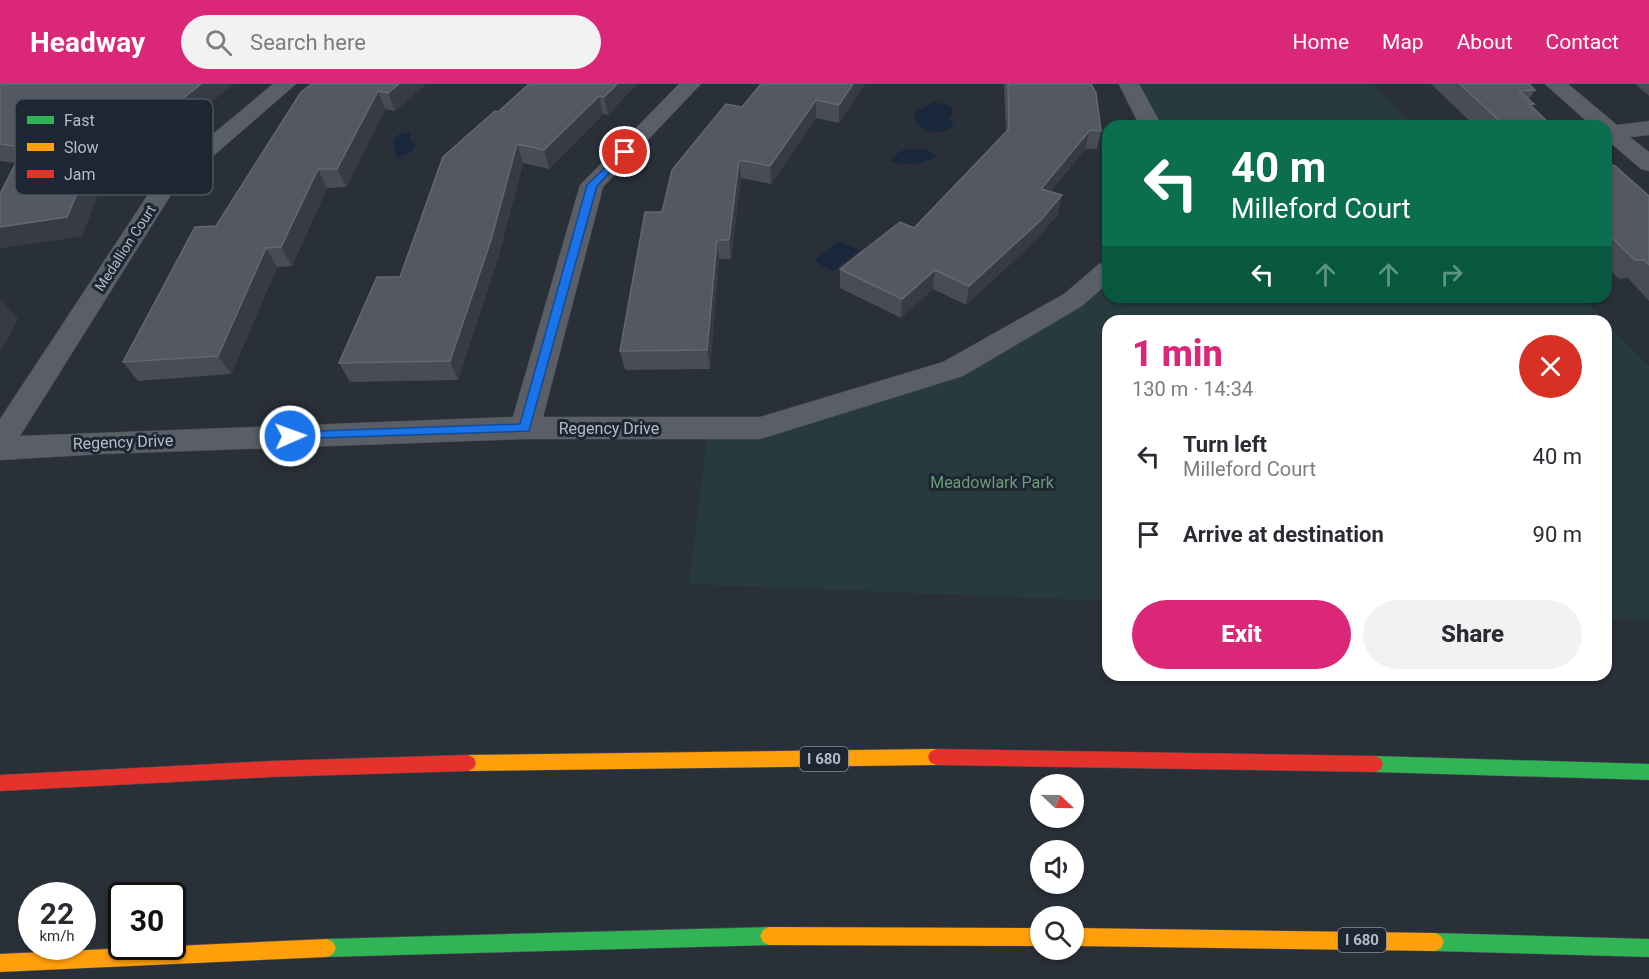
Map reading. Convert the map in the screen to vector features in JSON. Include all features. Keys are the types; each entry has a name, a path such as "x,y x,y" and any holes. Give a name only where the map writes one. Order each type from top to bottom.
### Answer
{"highway":[{"name":"I 680","path":"0,783 423,765 769,759 1088,758 1649,772"},
{"path":"0,963 347,947 755,936 1030,937"},
{"name":"I 680","path":"1084,937 1472,942 1649,948"}],"street":[{"name":"Medallion Court","path":"213,146 286,84"},
{"path":"525,428 592,185 691,84"},
{"path":"1129,84 1148,120"},
{"path":"1555,84 1598,120"},
{"path":"1612,128 1649,128"},
{"path":"1612,132 1649,164"},
{"name":"Medallion Court","path":"0,443 159,195"},
{"name":"Regency Drive","path":"0,449 103,442 525,428 760,428 952,369 1073,300 1102,275"}],"green space":[{"path":"1128,84 1373,84 1408,120 1143,120"},
{"name":"Meadowlark Park","path":"1102,267 1102,303 1587,303 1599,315 1102,315 1102,601 689,584 708,432 953,374"},
{"path":"1612,329 1649,366 1649,620 1612,619"}],"water":[{"path":"934,102 951,106 953,111 949,119 954,125 944,131 926,130 917,124 914,118 916,112"},
{"path":"409,132 411,141 416,146 412,151 397,158 393,146 397,135"},
{"path":"907,149 927,149 936,156 913,164 889,161 899,152"},
{"path":"839,241 859,250 833,271 814,261"}],"building":[{"path":"0,84 201,84 182,99 15,99 15,146 0,144"},
{"path":"312,84 399,84 388,93 378,91 337,169 318,169 281,247 266,248 218,356 123,362 195,227 216,226 301,92"},
{"path":"529,84 617,84 604,97 599,96 544,150 517,144 491,240 450,361 339,363 377,277 400,277 443,157"},
{"path":"761,84 853,84 839,105 816,100 770,166 739,160 729,240 717,240 707,350 620,351 645,212 662,212 672,170 726,104 742,107"},
{"path":"1008,84 1091,84 1096,93 1101,131 1090,130 1041,189 1062,195 1041,220 969,286 935,270 902,299 840,269 900,222 914,228 1009,129"},
{"path":"1460,84 1529,84 1535,90 1519,91 1534,104 1529,104 1546,120 1499,120"},
{"path":"15,165 15,195 76,195 67,217 0,227 0,194"},
{"path":"1612,165 1649,196 1649,265 1644,260 1635,260 1612,238"}],"traffic: fast":[{"path":"1375,764 1649,772"},
{"path":"327,948 769,936"},
{"path":"1435,942 1649,948"}],"traffic: slow":[{"path":"468,763 936,757"},
{"path":"769,936 1030,937"},
{"path":"1084,937 1435,942"},
{"path":"0,963 327,948"}],"traffic: jam":[{"path":"936,757 1375,764"},
{"path":"0,783 271,769 468,763"}],"route":[{"path":"290,436 525,428 592,185 625,152"}]}
